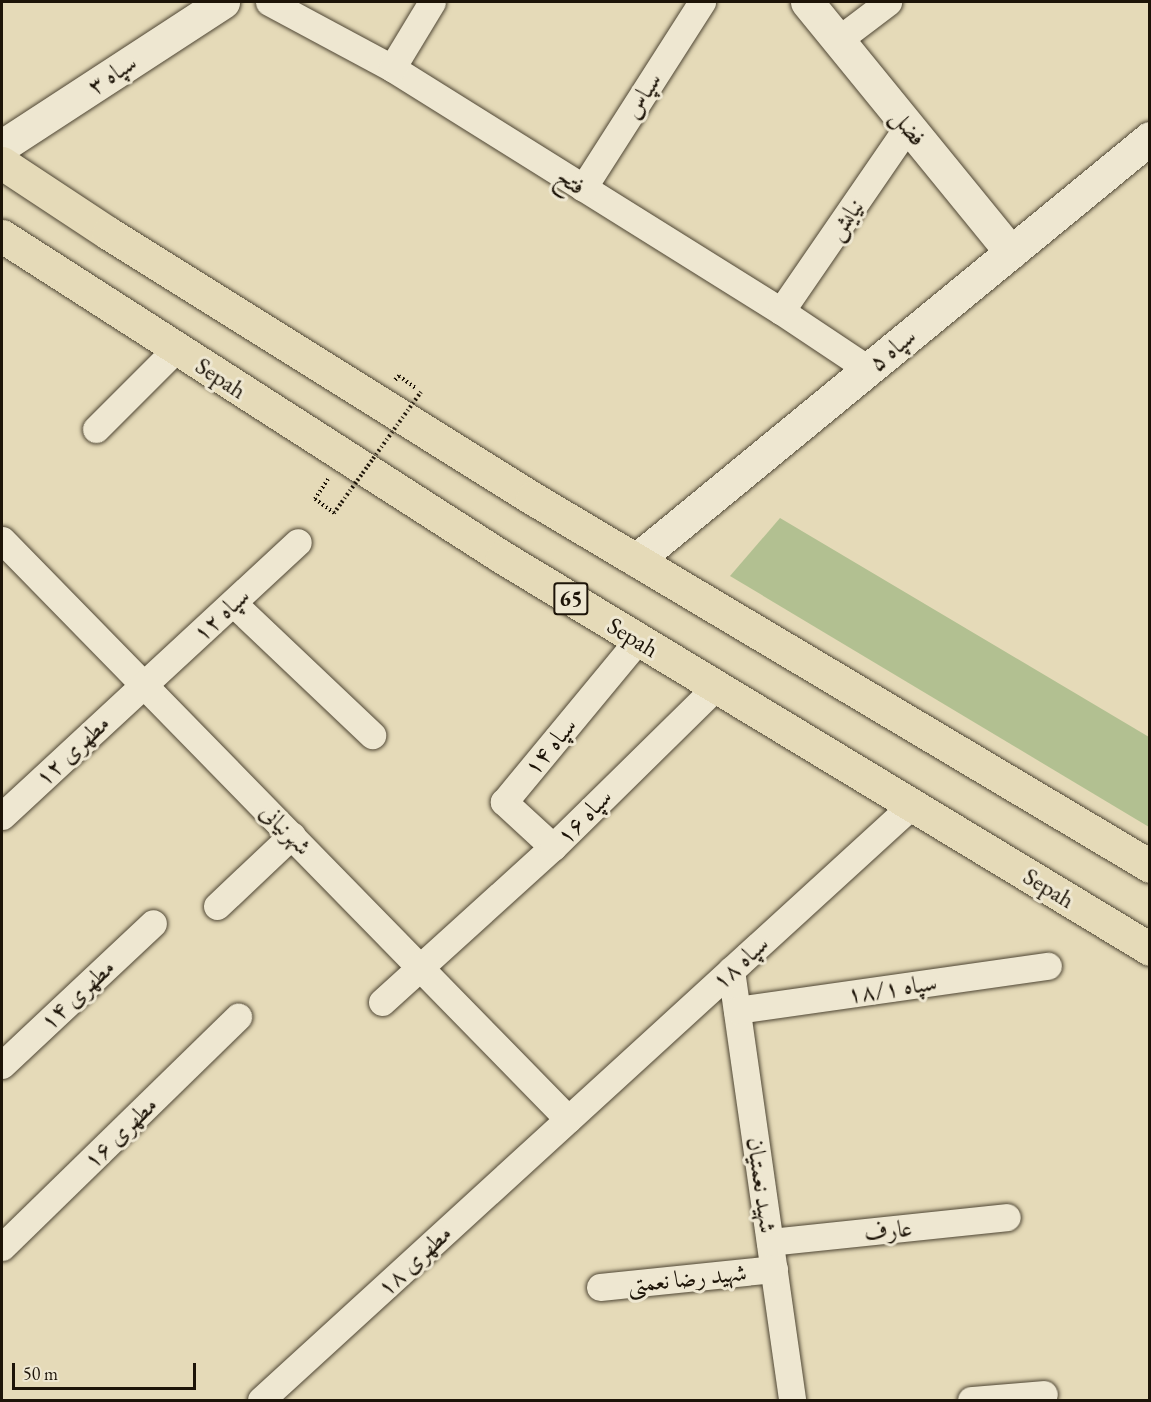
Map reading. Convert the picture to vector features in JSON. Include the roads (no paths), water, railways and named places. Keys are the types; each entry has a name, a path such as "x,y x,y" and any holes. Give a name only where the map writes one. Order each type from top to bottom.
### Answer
{"main road":[{"path":"2,163 108,233 532,498 1149,866"},
{"name":"Sepah","path":"2,236 502,557 1149,949"}],"street":[{"name":"سپاه ۳","path":"2,146 223,2"},
{"name":"فتح","path":"269,2 392,68 781,311 868,369"},
{"path":"392,68 432,2"},
{"name":"سپاس","path":"583,188 702,2"},
{"name":"فضل","path":"807,2 1011,252"},
{"path":"838,40 888,2"},
{"name":"نیایش","path":"781,311 908,126"},
{"name":"سپاه ۵","path":"636,560 1149,138"},
{"path":"96,429 176,349"},
{"name":"شهرنیانی","path":"2,540 421,966 568,1119"},
{"name":"سپاه ۱۲","path":"143,684 298,542"},
{"path":"233,603 372,735"},
{"name":"سپاه ۱۴","path":"553,847 504,802 638,640"},
{"name":"مطهری ۱۲","path":"2,816 143,684"},
{"name":"سپاه ۱۶","path":"382,1002 553,847 716,687"},
{"name":"سپاه ۱۸","path":"568,1119 912,805"},
{"path":"217,906 292,835"},
{"name":"مطهری ۱۴","path":"2,1065 153,923"},
{"name":"سپاه ۱۸/۱","path":"737,1010 1048,966"},
{"name":"شهید نعمتیان","path":"731,970 792,1401"},
{"name":"مطهری ۱۶","path":"2,1247 238,1017"},
{"name":"مطهری ۱۸","path":"261,1401 568,1119"},
{"name":"عارف","path":"770,1242 1007,1217"},
{"name":"شهید رضا نعمتی","path":"600,1287 774,1269"},
{"path":"970,1401 1044,1394"}]}
